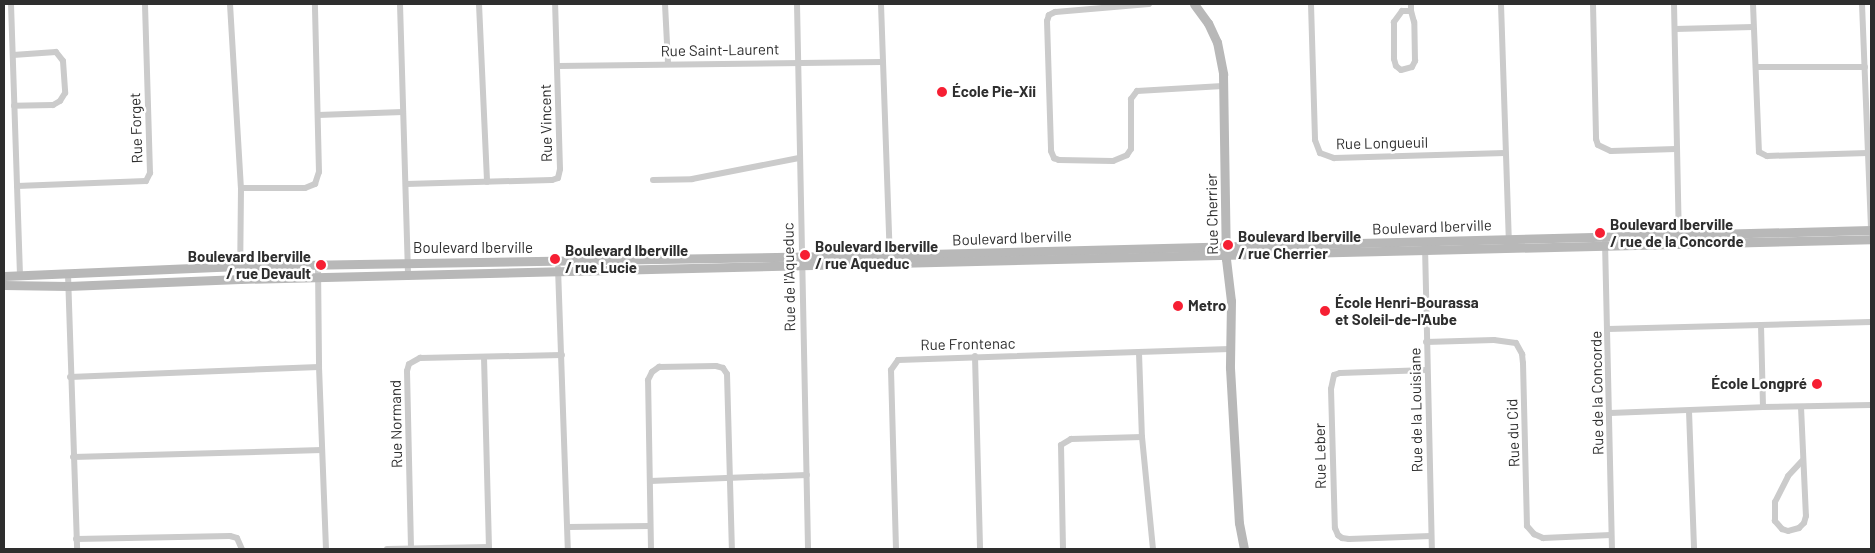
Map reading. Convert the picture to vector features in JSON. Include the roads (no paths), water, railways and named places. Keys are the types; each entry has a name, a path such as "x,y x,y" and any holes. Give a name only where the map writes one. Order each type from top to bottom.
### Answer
{"street":[{"path":"11,4 20,280"},
{"name":"Rue Forget","path":"17,186 146,181 150,173 145,4"},
{"path":"230,4 241,188 240,279"},
{"path":"241,188 305,188 315,184 319,172 315,4"},
{"path":"400,4 408,274"},
{"path":"479,4 487,182"},
{"name":"Rue Vincent","path":"406,184 552,180 558,178 560,169 555,4"},
{"path":"665,4 668,64"},
{"name":"Rue de l'Aqueduc","path":"797,4 808,549"},
{"path":"881,4 890,260"},
{"path":"1149,4 1055,12 1050,15 1047,21 1050,144 1054,158 1060,160 1113,161 1127,155 1131,149 1131,99 1137,91 1223,86"},
{"name":"Rue Cherrier","path":"1194,4 1208,23 1217,42 1223,74 1227,250 1231,301 1230,349 1239,523 1244,549"},
{"name":"Rue Longueuil","path":"1311,4 1315,140 1320,153 1334,158 1506,153"},
{"path":"1501,4 1509,248"},
{"path":"1593,4 1596,139 1598,145 1611,151 1676,148"},
{"path":"1674,4 1679,239"},
{"path":"1753,4 1759,152 1767,156 1868,153"},
{"path":"1863,5 1871,234"},
{"path":"1411,7 1414,22 1415,61 1412,67 1401,70 1396,66 1394,59 1394,22 1402,11 1411,7"},
{"path":"1674,29 1753,27"},
{"path":"13,55 56,52 63,61 65,93 60,101 53,105 14,106"},
{"name":"Rue Saint-Laurent","path":"558,66 882,62"},
{"path":"1756,67 1865,67"},
{"path":"318,115 403,112"},
{"path":"653,180 692,178 799,158"},
{"name":"Boulevard Iberville","path":"4,276 68,286 408,274 802,266 890,260 1227,250 1425,240 1605,236 1679,239 1871,234"},
{"name":"Rue de la Concorde","path":"1605,236 1612,549"},
{"name":"Boulevard Iberville","path":"1227,250 1425,250 1605,246 1679,239"},
{"name":"Rue de la Louisiane","path":"1425,240 1432,549"},
{"name":"Boulevard Iberville","path":"4,285 20,280 68,274 240,266 318,266 408,262 557,262 801,255 890,260"},
{"path":"557,262 568,549"},
{"path":"318,266 319,367 326,549"},
{"path":"68,274 77,549"},
{"path":"1608,329 1871,322"},
{"path":"1760,325 1763,407"},
{"name":"Rue du Cid","path":"1426,342 1494,340 1516,343 1522,354 1523,363 1528,526 1534,534 1542,538 1612,535"},
{"name":"Rue Frontenac","path":"896,549 891,370 898,360 907,358 1230,349"},
{"path":"1138,353 1142,437 1153,549"},
{"name":"Rue Normand","path":"411,548 407,371 409,364 420,358 562,355"},
{"path":"975,356 980,549"},
{"path":"387,549 489,548 484,357"},
{"path":"651,549 648,380 652,372 659,367 716,366 723,368 727,374 732,549"},
{"path":"70,378 319,367"},
{"name":"Rue Leber","path":"1428,370 1340,373 1334,375 1331,389 1334,528 1338,535 1349,539 1431,536"},
{"path":"1610,413 1871,405"},
{"path":"1801,407 1804,524 1794,531 1788,531 1782,529 1775,521 1775,502 1788,476 1802,461"},
{"path":"1689,412 1694,549"},
{"path":"1063,549 1061,445 1071,439 1142,437"},
{"path":"73,458 322,450"},
{"path":"650,481 807,475"},
{"path":"568,527 650,526"},
{"path":"76,539 230,536 237,538 242,549"}],"place":[{"name":"École Pie-Xii","path":"942,92"},
{"name":"Boulevard Iberville / rue de la Concorde","path":"1600,233"},
{"name":"Boulevard Iberville / rue Cherrier","path":"1228,245"},
{"name":"Boulevard Iberville / rue Aqueduc","path":"805,255"},
{"name":"Boulevard Iberville / rue Lucie","path":"555,259"},
{"name":"Boulevard Iberville / rue Devault","path":"321,265"},
{"name":"Metro","path":"1178,306"},
{"name":"École Henri-Bourassa et Soleil-de-l'Aube","path":"1325,311"},
{"name":"École Longpré","path":"1817,384"}]}
